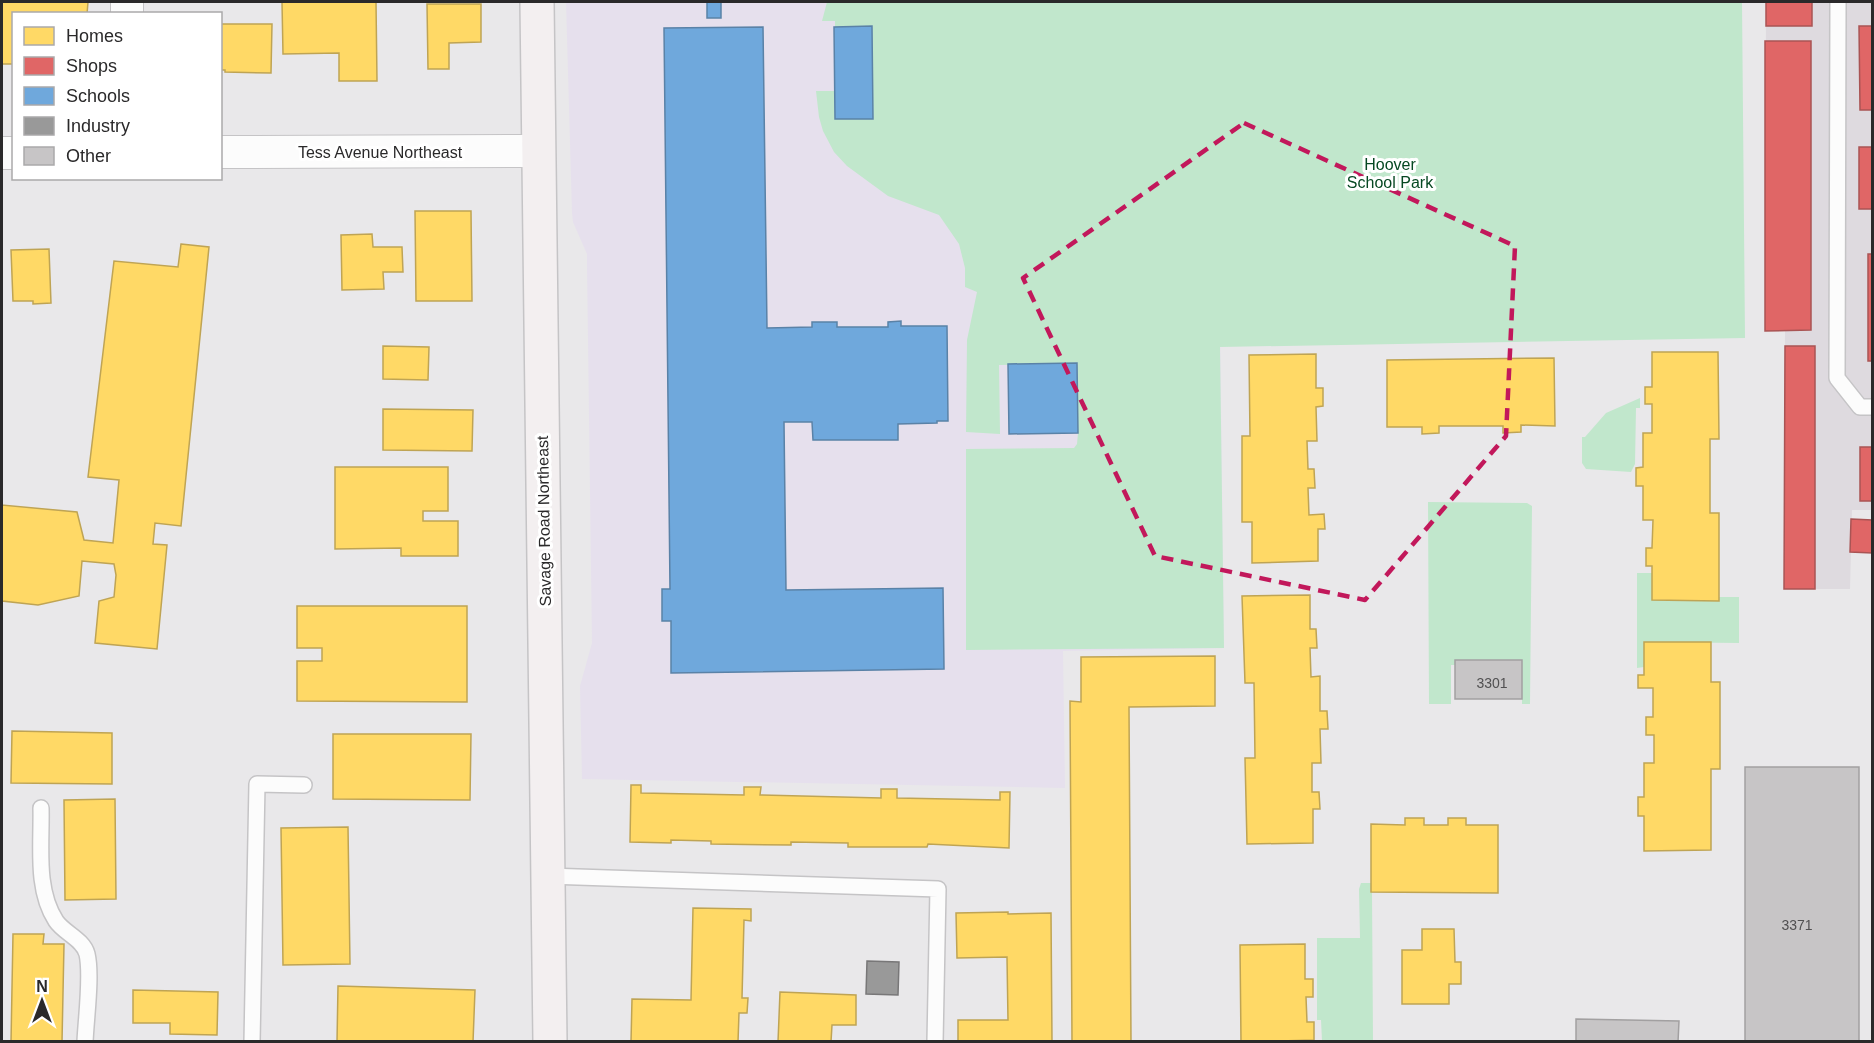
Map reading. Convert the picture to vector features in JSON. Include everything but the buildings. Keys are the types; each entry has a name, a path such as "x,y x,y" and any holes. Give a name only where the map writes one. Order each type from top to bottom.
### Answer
{"street":[{"name":"Savage Road Northeast","path":"537,2 550,1041"},
{"name":"Tess Avenue Northeast","path":"222,152 539,151"}],"lane":[{"path":"1838,2 1837,378 1860,407 1872,407"},
{"path":"252,1041 257,784 304,785"},
{"path":"41,808 45,898 60,926 82,944 86,952 88,968 85,1041"},
{"path":"548,876 938,889 935,1041"}],"highlighted area":[{"path":"1244,123 1515,246 1506,436 1365,600 1155,556 1023,278"}],"shaded area":[{"path":"566,2 1216,2 1224,648 1063,651 1065,788 582,779 580,686 592,643 587,254 573,222 572,213"},
{"path":"1766,2 1872,2 1872,510 1852,510 1850,589 1784,589 1785,331 1765,331"}],"green space":[{"name":"Hoover School Park","path":"827,2 1742,2 1745,338 1220,347 1224,648 966,650 966,449 1074,448 1077,444 1078,433 1077,364 999,365 1000,434 966,432 967,340 977,292 965,287 965,268 959,244 939,215 888,196 847,166 834,152 823,131 816,91 835,91 835,119 873,119 872,26 835,27 835,21 822,21"},
{"path":"1640,398 1640,408 1636,408 1635,464 1631,472 1586,469 1582,463 1582,437 1585,437 1606,413"},
{"path":"1428,502 1527,503 1532,506 1530,704 1522,704 1522,660 1456,660 1455,665 1451,665 1451,704 1429,704"},
{"path":"1637,573 1652,573 1719,597 1739,597 1739,643 1644,642 1644,667 1637,668"},
{"path":"1361,883 1371,883 1372,892 1373,1041 1322,1041 1321,1020 1317,1020 1317,938 1360,938 1359,889"}]}
